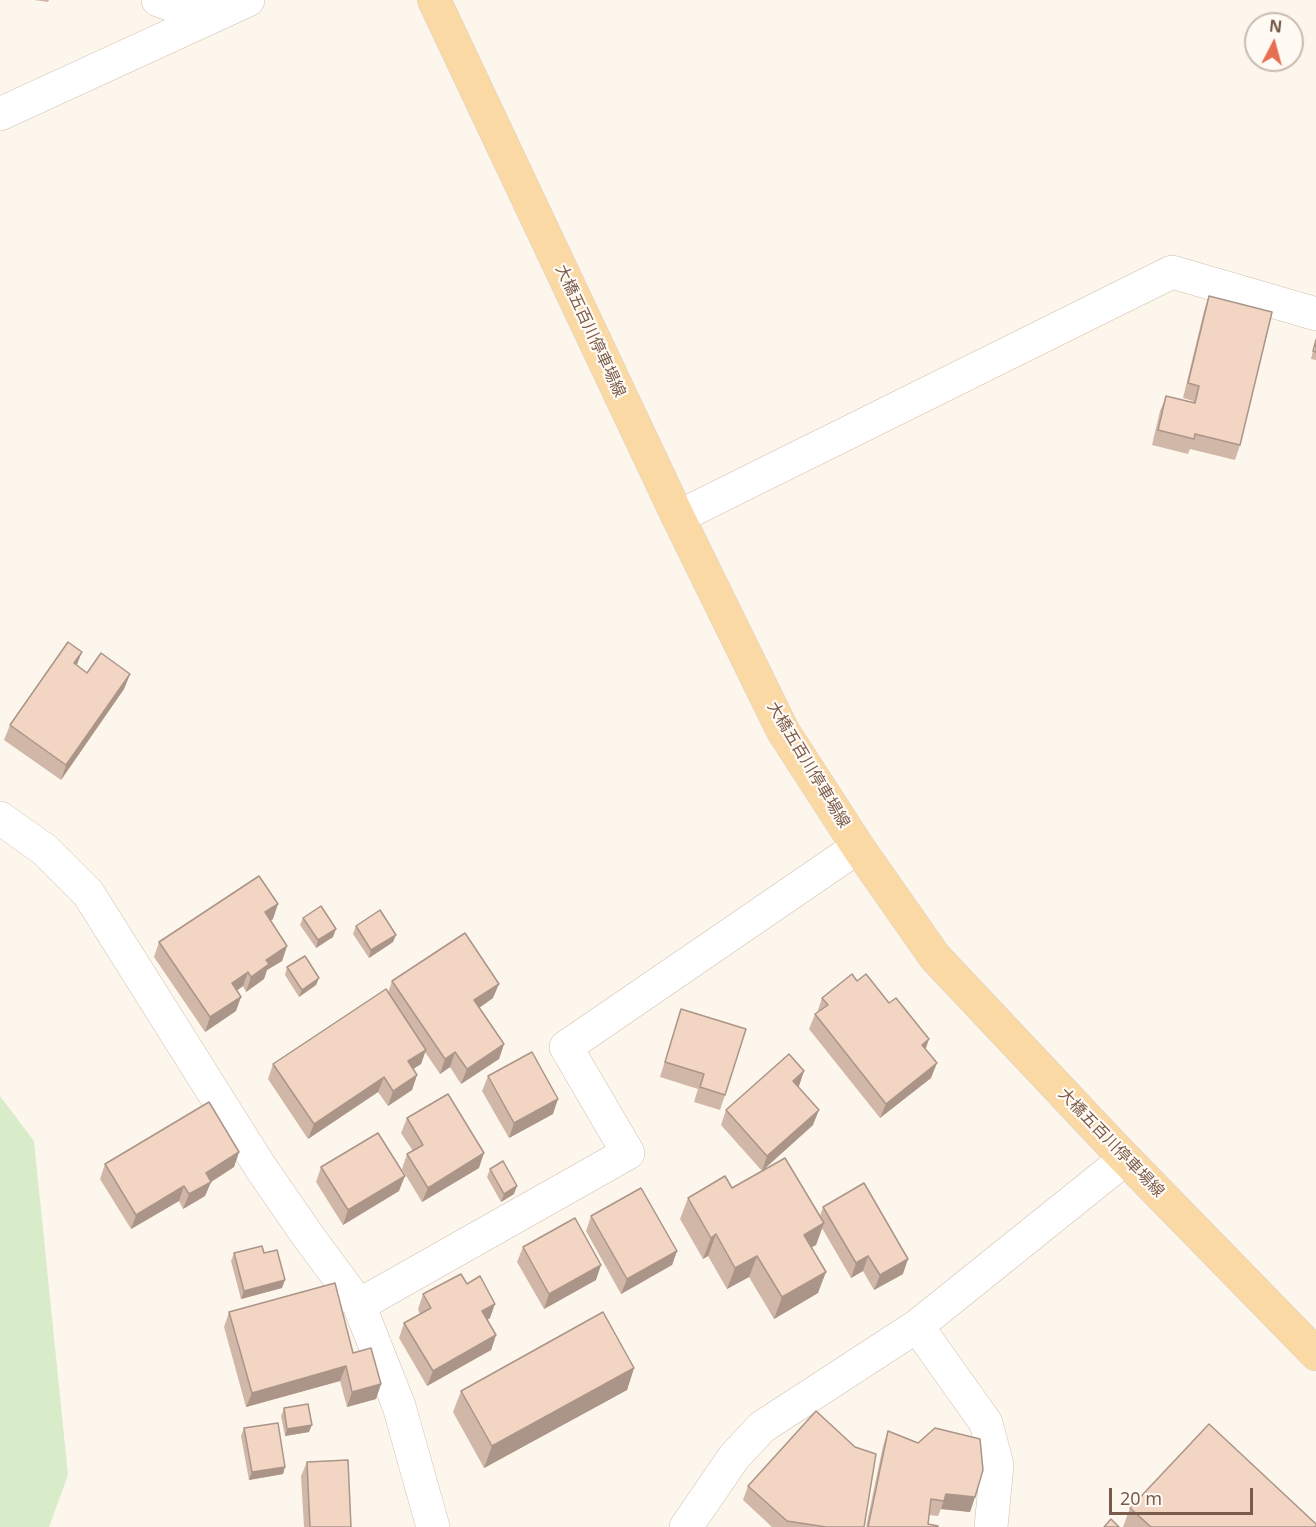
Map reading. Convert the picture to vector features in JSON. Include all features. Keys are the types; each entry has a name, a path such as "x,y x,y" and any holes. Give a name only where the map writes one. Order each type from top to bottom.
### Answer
{"main road":[{"name":"大橋五百川停車場線","path":"434,0 678,517 783,731 858,847 935,957 1125,1158 1316,1354"}],"street":[{"path":"158,0 208,18"},
{"path":"0,114 248,0"},
{"path":"678,517 1172,272 1316,314"},
{"path":"0,818 45,850 88,893 261,1168 359,1305 399,1406 433,1527"},
{"path":"359,1305 628,1154 566,1047 858,847"},
{"path":"686,1527 734,1457 762,1427 917,1326 1125,1158"},
{"path":"917,1326 986,1424 997,1466 991,1527"}],"green space":[{"path":"0,1096 34,1141 68,1475 49,1527 0,1527"}],"building":[{"path":"1209,296 1272,312 1240,445 1195,434 1194,439 1158,430 1166,396 1195,403 1199,386 1188,383"},
{"path":"68,642 82,652 74,663 87,673 101,653 130,674 66,765 10,725"},
{"path":"259,876 278,904 265,912 287,946 266,960 269,964 251,977 248,972 232,983 241,997 210,1017 159,942"},
{"path":"321,906 336,929 318,940 303,918"},
{"path":"380,910 396,935 371,950 356,926"},
{"path":"465,933 499,984 474,1000 504,1044 467,1069 455,1052 445,1059 392,981"},
{"path":"305,956 319,978 302,990 287,967"},
{"path":"852,974 857,981 866,974 889,1003 896,998 929,1039 922,1045 937,1063 886,1104 815,1014 828,1005 822,998"},
{"path":"386,989 426,1050 408,1061 417,1075 393,1091 384,1077 314,1124 273,1064"},
{"path":"681,1009 746,1029 725,1095 700,1087 704,1074 665,1062"},
{"path":"532,1052 558,1099 514,1123 488,1076"},
{"path":"789,1054 804,1071 793,1081 819,1110 767,1156 726,1110"},
{"path":"448,1094 484,1153 428,1188 407,1154 423,1145 407,1118"},
{"path":"209,1102 239,1152 206,1173 211,1182 189,1194 184,1186 136,1215 105,1164"},
{"path":"378,1133 405,1176 348,1210 321,1167"},
{"path":"785,1158 824,1223 804,1235 826,1272 782,1297 757,1256 735,1268 716,1234 711,1238 688,1198 725,1176 732,1188"},
{"path":"503,1161 517,1186 504,1194 490,1169"},
{"path":"864,1183 908,1259 880,1275 868,1256 856,1263 823,1207"},
{"path":"641,1188 677,1251 627,1279 591,1216"},
{"path":"575,1218 601,1265 549,1294 523,1247"},
{"path":"262,1246 264,1253 277,1250 285,1280 244,1291 234,1253"},
{"path":"461,1274 467,1284 480,1276 495,1304 482,1311 496,1335 433,1371 404,1323 431,1308 423,1294"},
{"path":"335,1283 353,1353 371,1348 381,1384 352,1392 346,1366 252,1393 229,1312"},
{"path":"603,1312 634,1368 492,1446 461,1391"},
{"path":"308,1404 312,1425 287,1429 284,1408"},
{"path":"816,1411 855,1447 876,1454 864,1527 826,1527 787,1521 748,1486"},
{"path":"278,1423 285,1467 252,1472 244,1428"},
{"path":"1209,1424 1316,1524 1316,1527 1151,1527 1130,1508"},
{"path":"935,1428 980,1439 983,1470 975,1497 946,1494 944,1501 931,1499 928,1524 938,1527 868,1527 888,1431 918,1443"},
{"path":"348,1460 351,1527 310,1527 307,1462"},
{"path":"1111,1519 1119,1527 1104,1527"}]}
